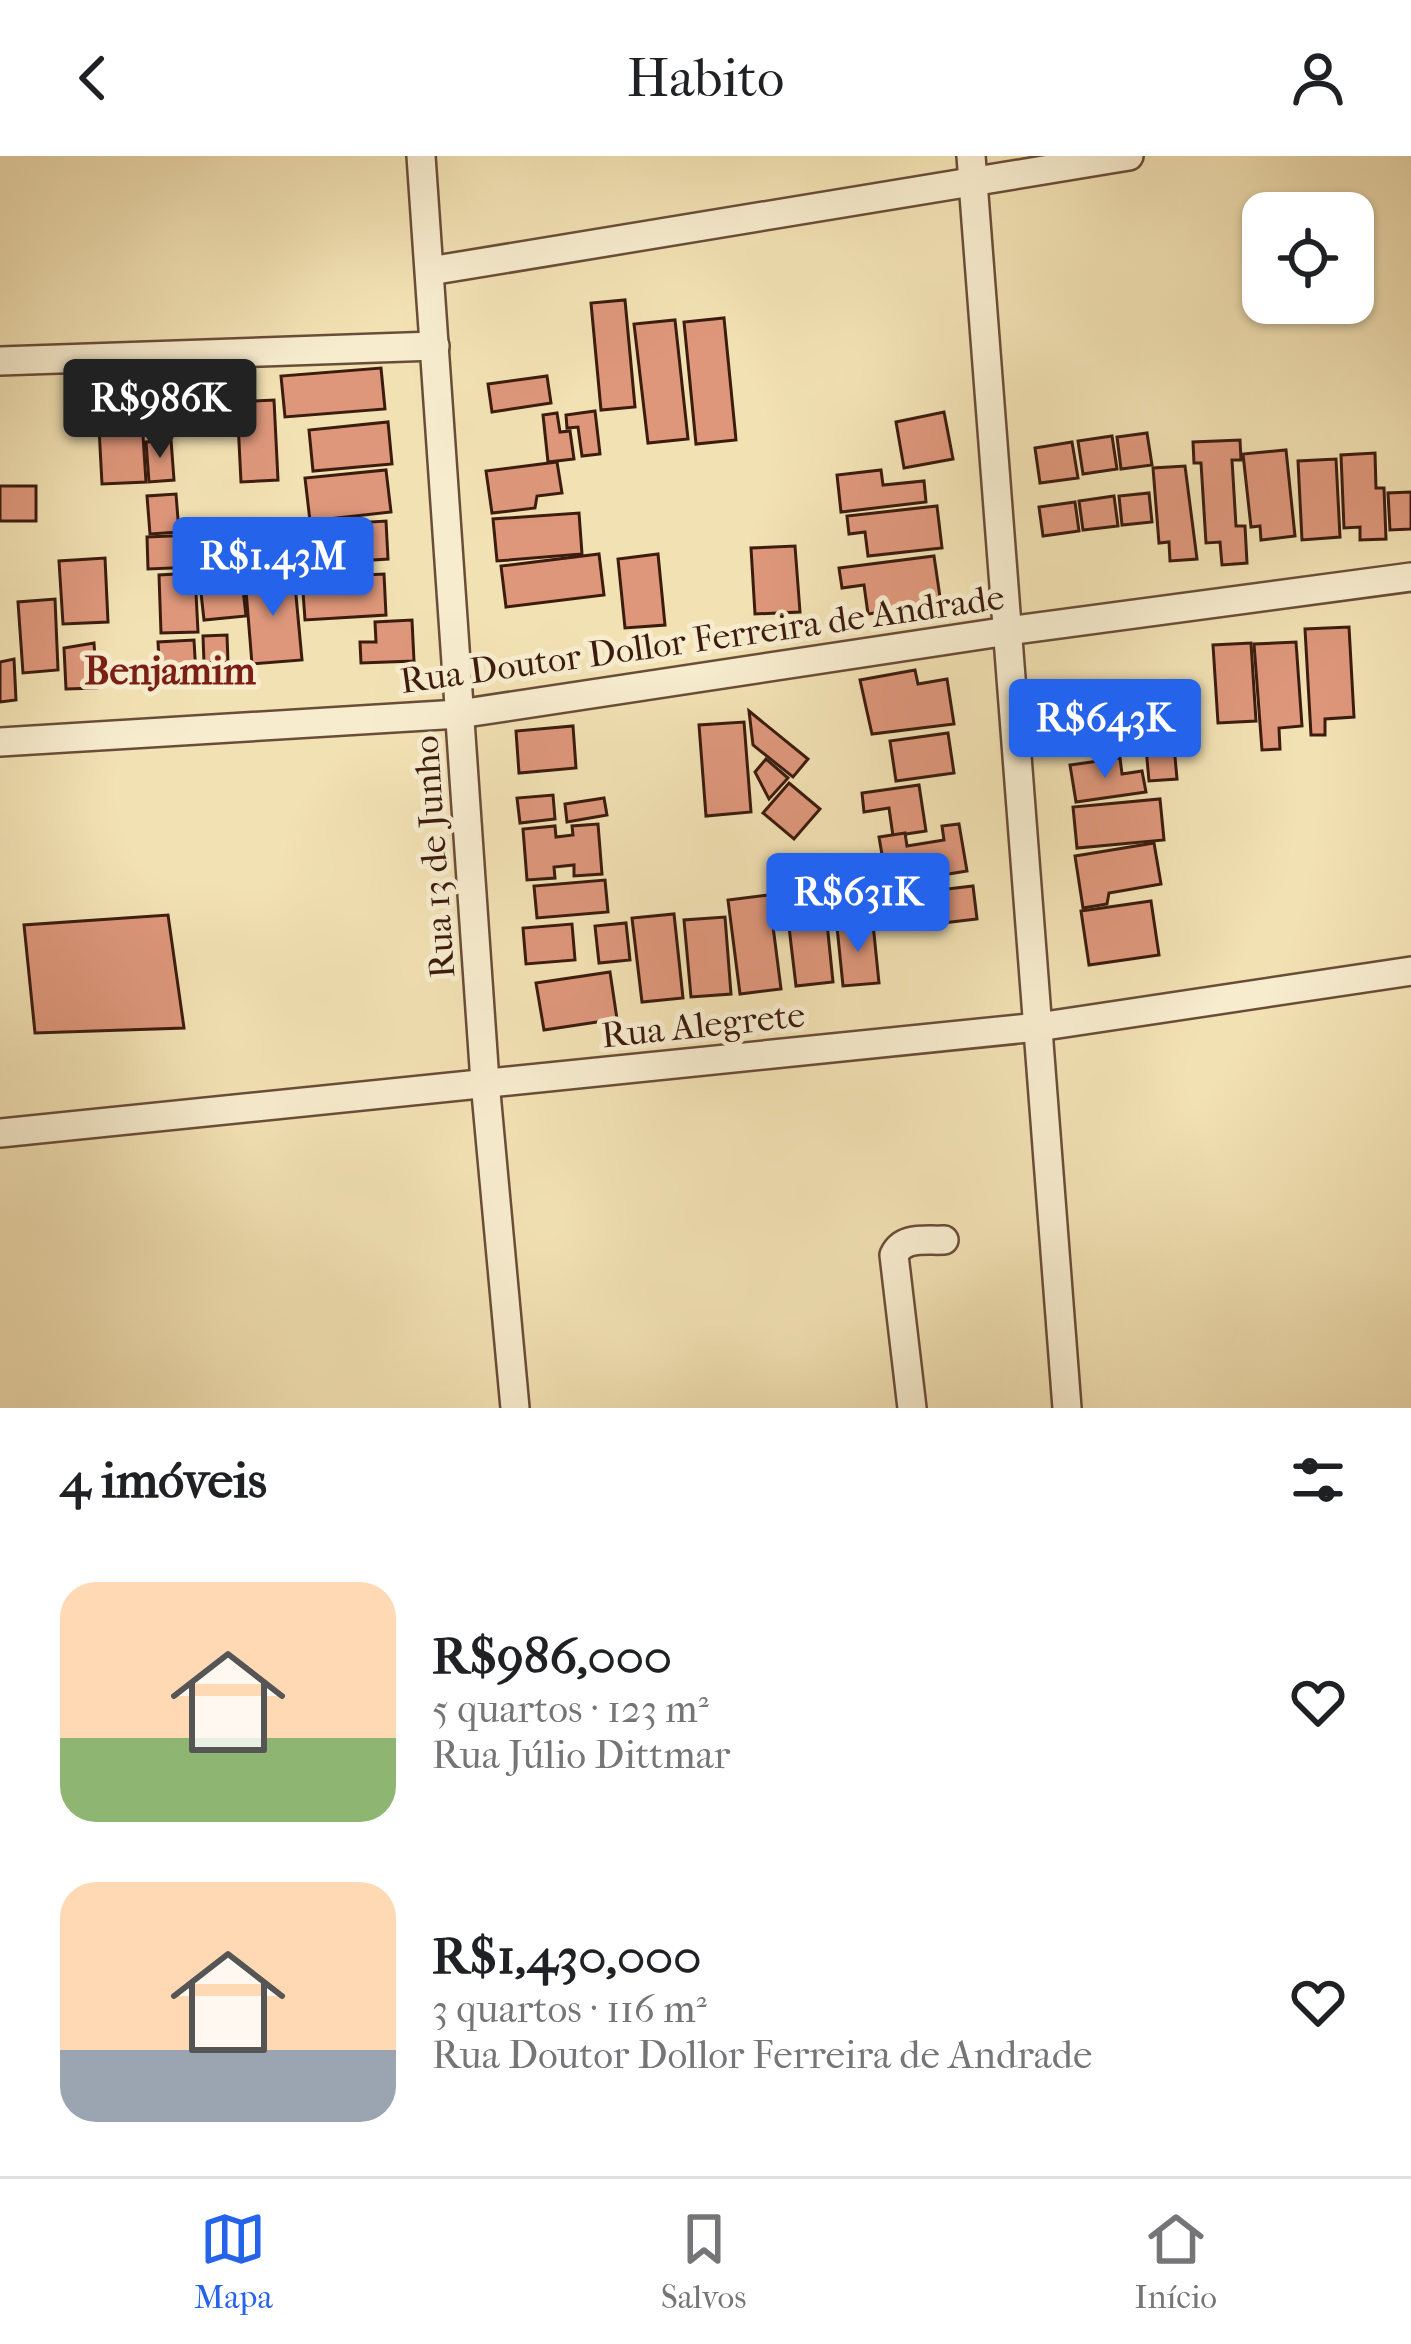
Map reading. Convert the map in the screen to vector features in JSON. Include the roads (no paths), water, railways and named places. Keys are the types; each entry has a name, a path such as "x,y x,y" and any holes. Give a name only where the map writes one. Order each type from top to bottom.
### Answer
{"street":[{"name":"Rua 13 de Junho","path":"421,156 485,1082 515,1408"},
{"path":"430,271 972,168 1129,156"},
{"path":"972,168 1067,1408"},
{"path":"0,361 435,346"},
{"name":"Rua Doutor Dollor Ferreira de Andrade","path":"0,742 459,714 1411,577"},
{"name":"Rua Alegrete","path":"0,1133 1039,1027 1411,971"},
{"path":"912,1408 894,1255 898,1246 909,1241 944,1240"}],"district":[{"name":"Benjamim","path":"170,670"}]}
